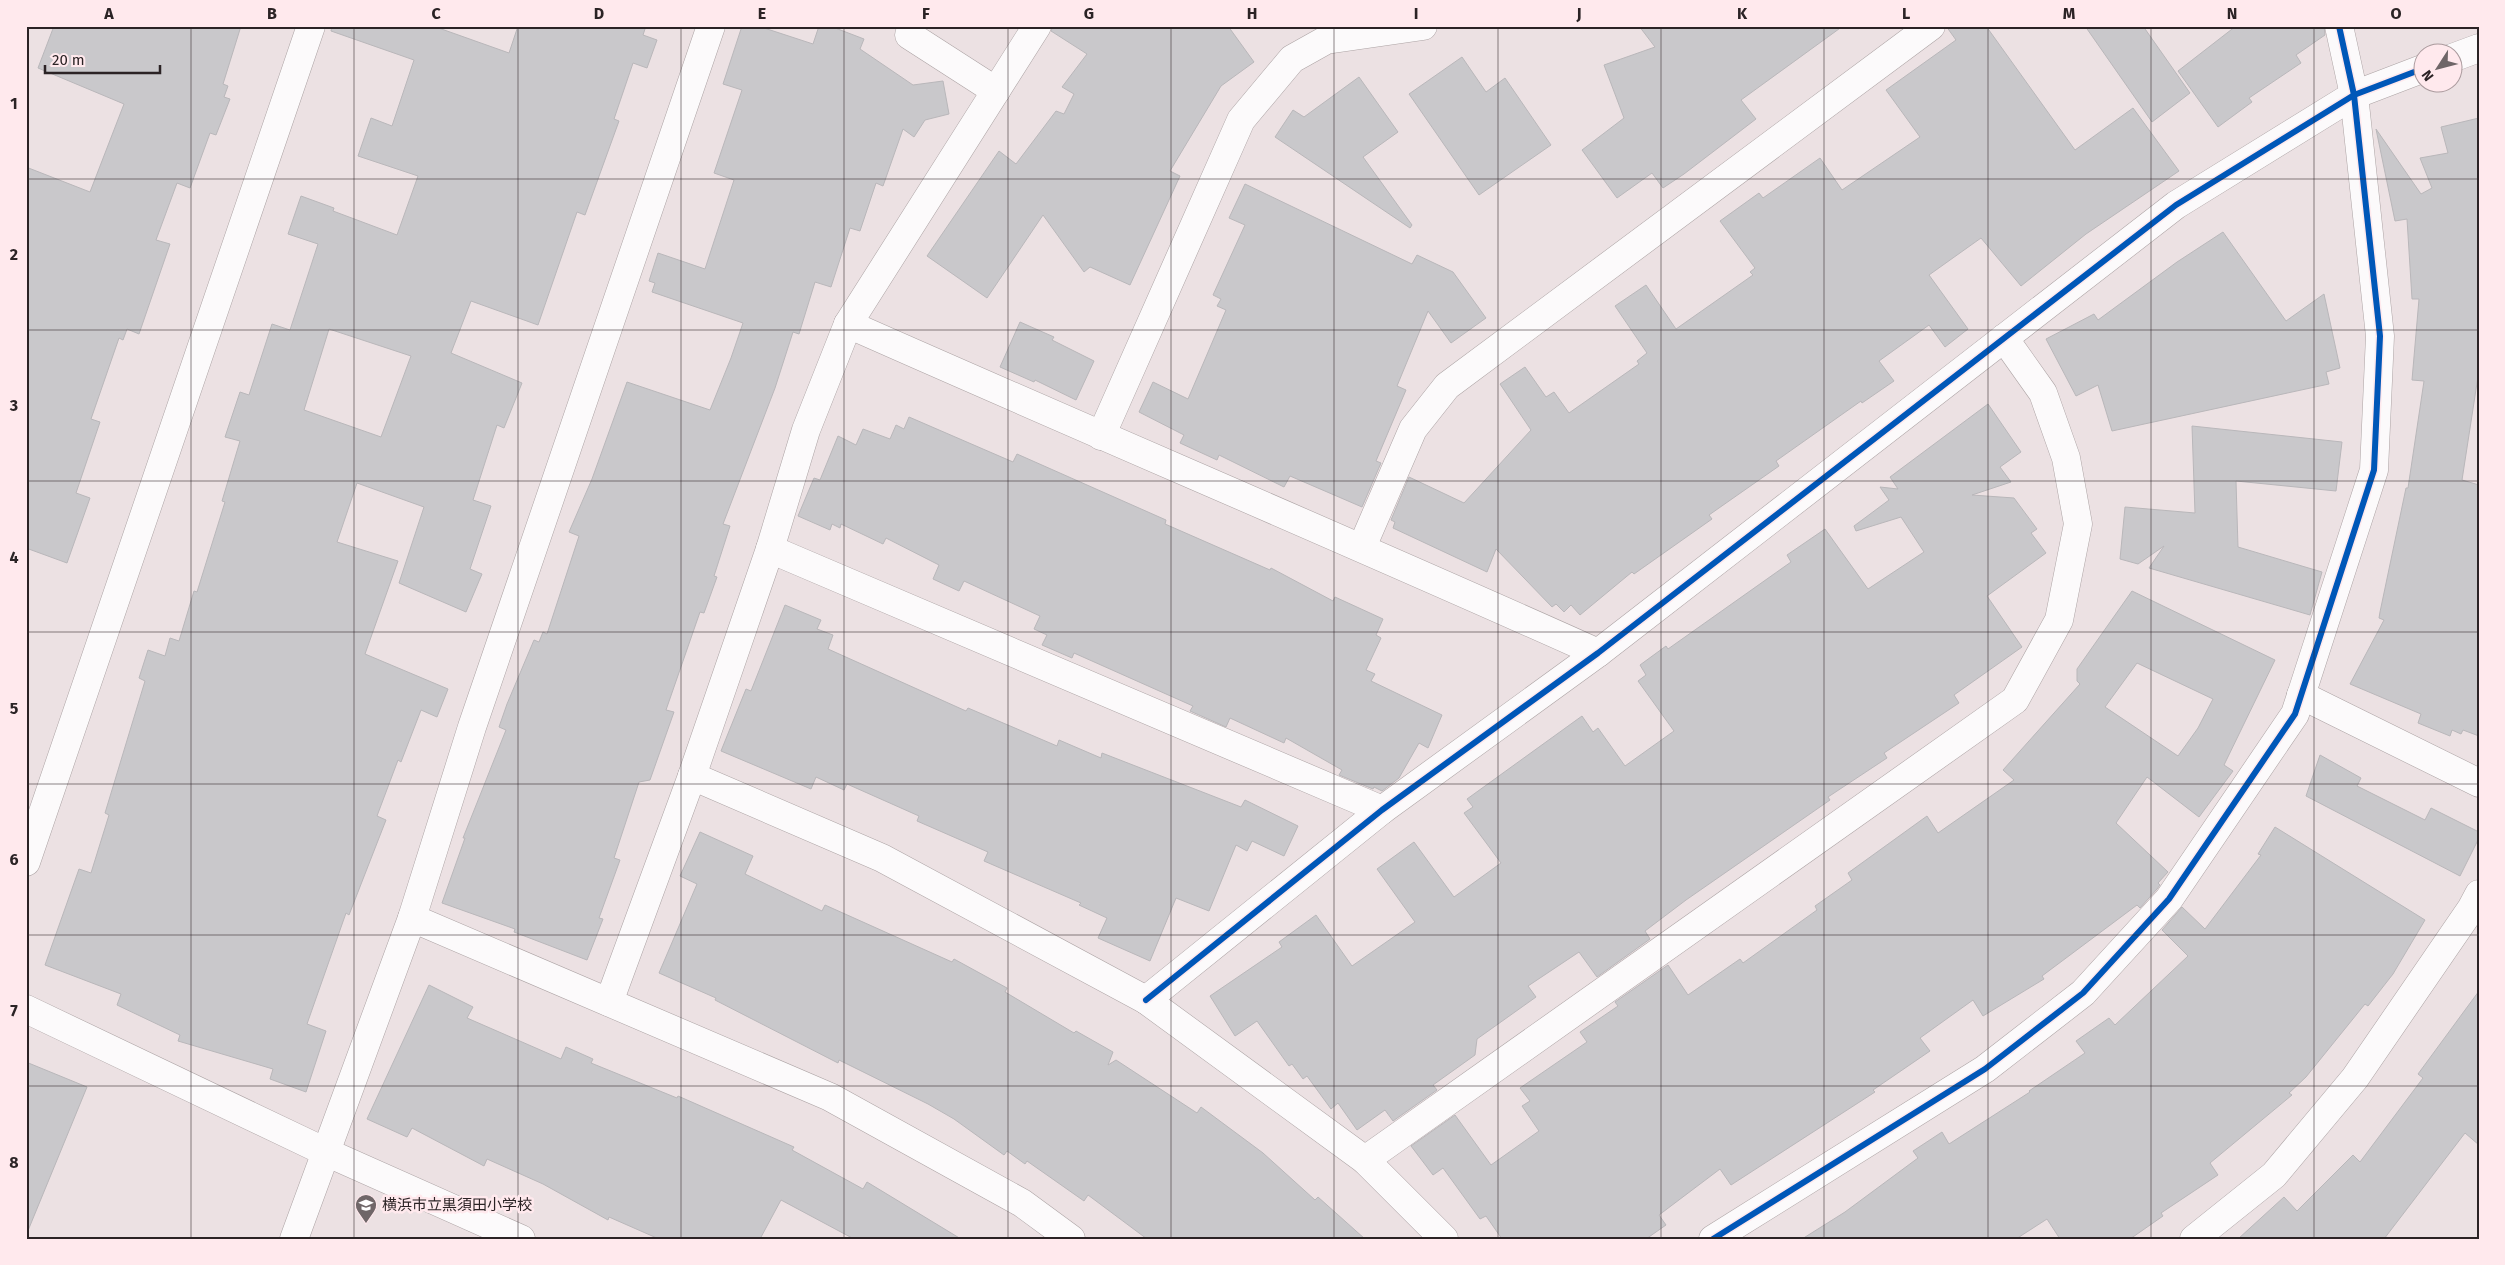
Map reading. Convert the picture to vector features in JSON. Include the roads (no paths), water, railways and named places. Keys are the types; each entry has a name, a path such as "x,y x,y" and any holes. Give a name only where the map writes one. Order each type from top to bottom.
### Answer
{"street":[{"path":"26,862 311,26"},
{"path":"294,1239 328,1153 412,918 472,727 710,26"},
{"path":"912,26 909,35 996,91"},
{"path":"609,1002 692,776 770,549 806,430 848,324 1037,26"},
{"path":"1101,436 1241,120 1292,59 1323,33 1423,26"},
{"path":"1362,547 1413,430 1447,386 1931,26"},
{"path":"1714,1239 1985,1069 2083,993 2169,898 2295,714 2374,470 2380,336 2354,95 2339,26"},
{"path":"2462,54 2479,48"},
{"path":"1146,1000 1382,810 1598,653 2176,206 2354,95 2412,73"},
{"path":"848,324 1101,436 1362,547 1598,653"},
{"path":"1365,1160 2015,700 2059,620 2078,524 2066,458 2043,393 2004,338"},
{"path":"770,549 1382,810"},
{"path":"2301,695 2479,783"},
{"path":"692,776 882,858 1146,1000 1365,1160 1444,1239"},
{"path":"2194,1239 2274,1175 2355,1078 2471,909 2479,894"},
{"path":"412,918 830,1098 1022,1203 1071,1239"},
{"path":"26,1009 328,1153 521,1239"}],"place":[{"name":"横浜市立黒須田小学校","path":"366,1224"}]}
